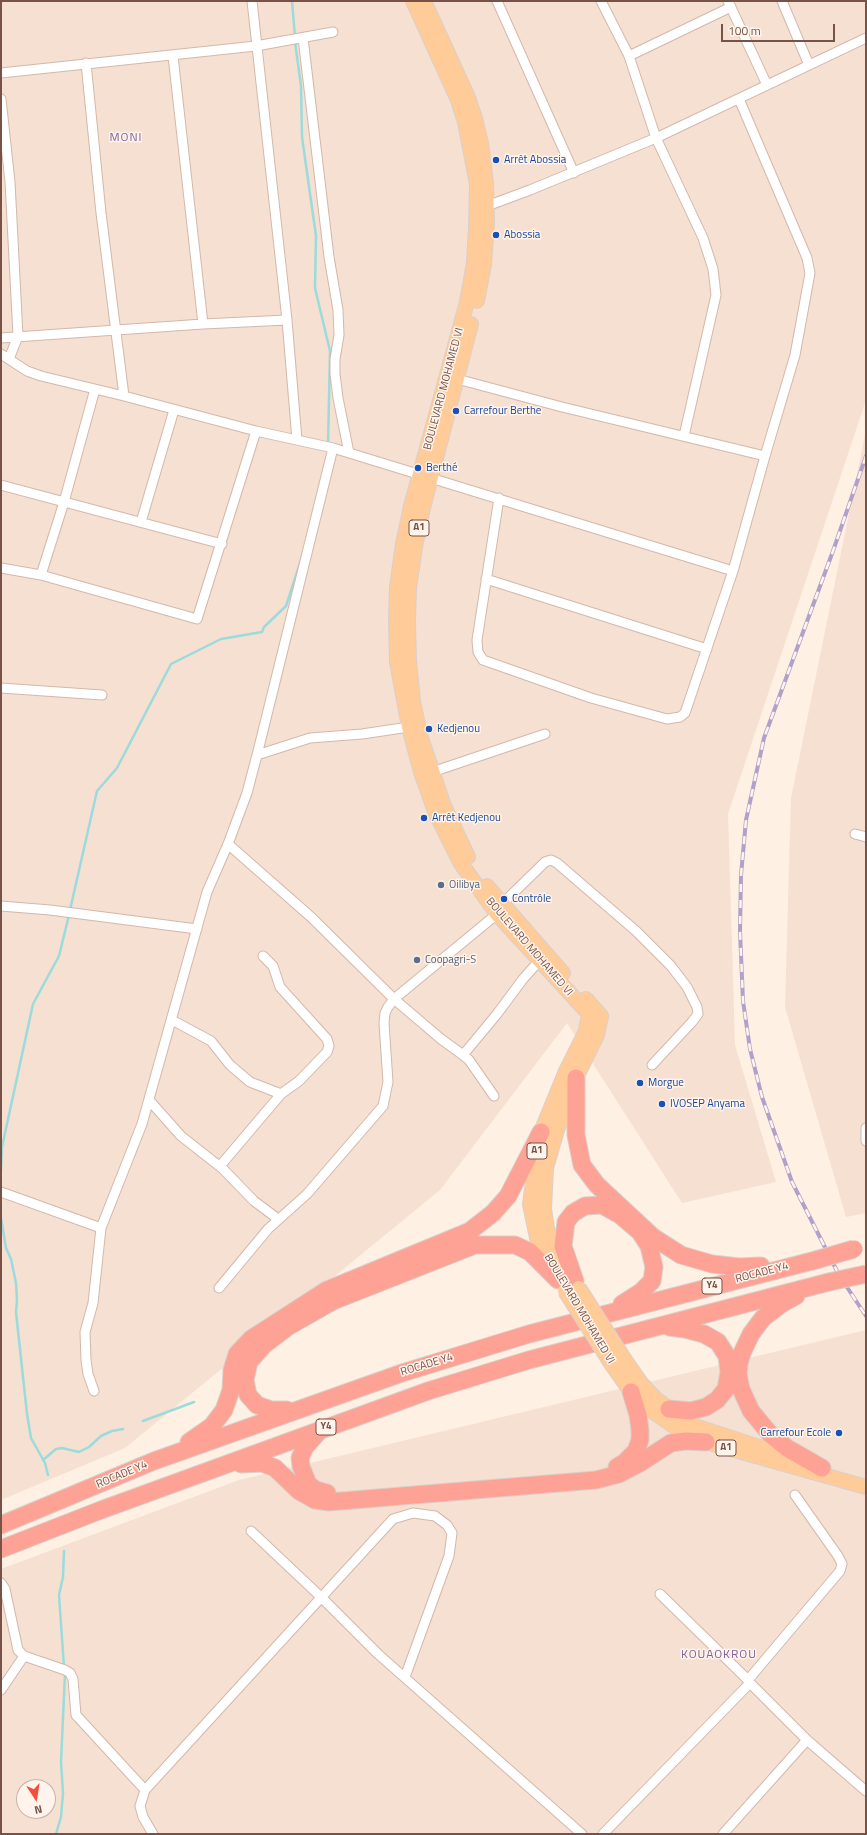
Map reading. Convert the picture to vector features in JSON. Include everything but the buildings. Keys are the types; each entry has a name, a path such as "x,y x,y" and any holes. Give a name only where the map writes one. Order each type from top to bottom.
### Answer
{"highway":[{"path":"576,1078 576,1135 582,1165 597,1185 653,1237 681,1255 712,1264 739,1267 797,1264"},
{"path":"154,1461 189,1442 212,1426 224,1410 231,1390 232,1370 237,1354 251,1338 327,1290 470,1231 493,1213 508,1196 540,1132"},
{"path":"569,1285 563,1246 566,1222 573,1213 585,1206 602,1205 620,1215 640,1232 649,1246 654,1267 652,1281 641,1292 608,1313"},
{"path":"294,1410 272,1410 257,1405 248,1395 245,1380 249,1362 264,1345 289,1326 333,1301 475,1245 515,1245 530,1252 569,1285"},
{"name":"ROCADE Y4","path":"1,1526 154,1461 294,1410 402,1373 529,1334 860,1248"},
{"name":"Y4","path":"1,1549 101,1510 321,1429 457,1382 529,1360 829,1282 866,1274"},
{"path":"812,1287 783,1303 763,1318 751,1334 742,1353 738,1374 741,1389 751,1411 770,1434 787,1448 822,1468"},
{"path":"658,1327 685,1329 704,1334 718,1342 727,1356 729,1372 726,1389 717,1400 706,1407 691,1411 668,1409"},
{"path":"321,1429 306,1447 300,1458 301,1466 308,1484 316,1490 328,1494 588,1475 613,1470 624,1463 636,1451 640,1440 640,1430 638,1415 631,1392"},
{"path":"176,1483 246,1463 262,1463 275,1468 299,1492 315,1500 329,1502 408,1496 596,1480 618,1474 640,1463 671,1443 686,1441 706,1442"}],"main road":[{"name":"BOULEVARD MOHAMED VI","path":"413,1 458,100 469,140 476,184 474,263 467,302 426,476 414,547 409,588 409,661 413,701 420,735 432,772 444,806 466,854 488,887 500,909 539,961 589,1014 586,1031 566,1071 540,1132 530,1204 538,1238 569,1285 626,1360 641,1383 668,1409 695,1426 822,1468 866,1480"},
{"name":"BOULEVARD MOHAMED VI","path":"424,1 476,118 486,182 484,264 457,379 403,544 397,587 397,662 409,727 421,772 446,836 460,862 500,909 601,1016 597,1035 576,1078 557,1130 546,1168 544,1209 547,1228 569,1285 612,1365 631,1392 657,1416 678,1429 706,1442 866,1487"}],"street":[{"path":"252,1 287,320 297,440"},
{"path":"498,1 574,173"},
{"path":"601,1 629,56 656,138 703,238 713,269 716,295 684,436"},
{"path":"782,1 809,65"},
{"path":"629,56 730,4 767,85"},
{"path":"1,74 256,46 333,32"},
{"path":"303,38 329,257 339,323 335,374 338,398 349,453"},
{"path":"486,206 574,173 656,138 866,38"},
{"path":"174,56 204,324"},
{"path":"86,64 101,213 124,396"},
{"path":"1,99 10,182 18,336 9,359"},
{"path":"499,498 477,640 478,652 483,660 591,698 667,719 680,717 685,713 733,571 795,355 810,273 810,266 739,99"},
{"path":"1,338 204,324 287,320"},
{"path":"1,354 27,371 41,376 256,431 333,448 733,571"},
{"path":"457,379 562,407 765,456"},
{"path":"41,574 64,502 95,389"},
{"path":"141,522 174,410"},
{"path":"1,568 41,574 197,619 222,544 256,431"},
{"path":"94,1391 88,1374 85,1332 92,1303 101,1228 142,1124 208,892 247,793 333,448"},
{"path":"1,485 222,544"},
{"path":"486,579 707,649"},
{"path":"1,688 102,695"},
{"path":"257,755 310,738 362,734 409,727"},
{"path":"432,772 545,734"},
{"path":"855,834 866,837"},
{"path":"228,844 311,917 394,1000 441,1040 469,1060 494,1096"},
{"path":"219,1288 278,1219 307,1194 383,1106 387,1095 388,1077 385,1014 394,1000 500,909 545,862 551,860 558,862 636,931 671,966 687,986 697,1007 698,1014 652,1065"},
{"path":"1,906 50,910 197,929"},
{"path":"220,1166 281,1094 299,1081 327,1052 329,1046 328,1039 280,987 273,966 263,956"},
{"path":"463,1055 539,961"},
{"path":"172,1020 211,1042 230,1065 250,1082 281,1094"},
{"path":"149,1100 181,1136 220,1166 259,1205 278,1219"},
{"path":"866,1128 866,1141"},
{"path":"1,1192 101,1228"},
{"path":"603,1834 749,1681 836,1577 842,1564 838,1556 795,1495"},
{"path":"153,1834 143,1817 140,1806 145,1790 393,1519 413,1513 436,1516 447,1525 452,1533 449,1556 405,1678"},
{"path":"251,1531 322,1598 378,1654 582,1834"},
{"path":"1,1583 5,1589 18,1650 24,1656 70,1673 73,1679 76,1715 145,1790"},
{"path":"660,1594 807,1740 866,1790"},
{"path":"1,1690 24,1656"},
{"path":"723,1834 807,1740"}],"shaded area":[{"path":"1,1 866,1 866,400 728,814 735,1045 776,1182 682,1203 567,1023 440,1190 125,1448 1,1500"},
{"path":"866,430 866,1213 846,1217 785,1007 791,798"},
{"path":"866,1330 866,1834 1,1834 1,1569 239,1480"}],"waterway":[{"path":"292,1 295,37"},
{"path":"295,42 301,86 302,137 316,236 315,288 330,351 328,445"},
{"path":"70,910 97,791 117,768 171,664 221,639 262,632 264,627 286,606 302,557"},
{"path":"1,1170 2,1147 33,1004 59,956 69,915"},
{"path":"1,1218 6,1248 11,1259 16,1283 16,1312 31,1438 45,1463 48,1475"},
{"path":"143,1421 194,1402"},
{"path":"43,1460 56,1449 62,1448 79,1452 89,1447 101,1436 112,1431 123,1429"},
{"path":"64,1551 63,1577 59,1595 64,1667"},
{"path":"56,1834 61,1817 63,1793 61,1762 65,1674"}],"railway":[{"path":"866,456 833,551 764,738 746,820 741,875 740,931 743,1001 750,1049 762,1097 792,1182 839,1275 866,1316"}],"place":[{"name":"Arrêt Abossia","path":"496,160"},
{"name":"Abossia","path":"496,235"},
{"name":"Carrefour Berthe","path":"456,411"},
{"name":"Berthé","path":"418,468"},
{"name":"Kedjenou","path":"429,729"},
{"name":"Arrêt Kedjenou","path":"424,818"},
{"name":"Oilibya","path":"441,885"},
{"name":"Contrôle","path":"504,899"},
{"name":"Coopagri-S","path":"417,960"},
{"name":"Morgue","path":"640,1083"},
{"name":"IVOSEP Anyama","path":"662,1104"},
{"name":"Carrefour Ecole","path":"839,1433"}],"district":[{"name":"MONI","path":"126,138"},
{"name":"KOUAOKROU","path":"719,1655"}]}
